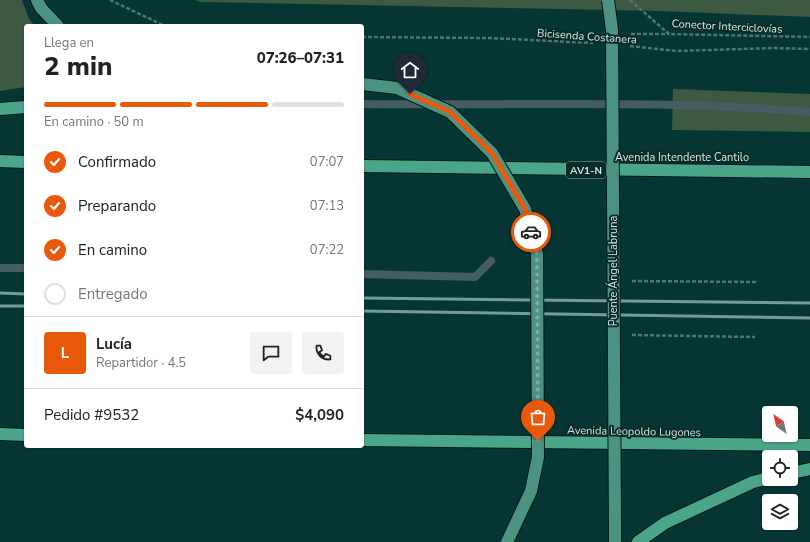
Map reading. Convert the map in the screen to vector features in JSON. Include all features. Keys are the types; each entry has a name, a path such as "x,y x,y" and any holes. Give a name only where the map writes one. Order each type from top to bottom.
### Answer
{"highway":[{"path":"0,109 24,107"},
{"path":"0,161 24,162"},
{"name":"Avenida Intendente Cantilo","path":"364,166 810,172"},
{"path":"0,434 24,435"},
{"name":"Avenida Leopoldo Lugones","path":"364,440 810,445"},
{"path":"798,472 810,469"},
{"path":"638,542 665,523 753,482 762,480"}],"main road":[{"path":"37,0 41,8 56,24"},
{"name":"Puente Ángel Labruna","path":"608,0 612,30 615,542"},
{"path":"364,84 397,88 450,112 492,153 525,209 537,254 538,457 531,491 507,542"}],"path":[{"path":"110,0 161,24"},
{"name":"Conector Interciclovías","path":"630,0 668,34 810,37"},
{"path":"629,34 668,34"},
{"name":"Bicisenda Costanera","path":"364,37 490,38 599,43"},
{"name":"Bicisenda Costanera","path":"622,45 676,51 810,48"},
{"path":"630,282 756,282"},
{"path":"630,335 755,337"}],"green space":[{"path":"0,0 22,0 29,19 33,24 24,24 24,87 0,91"},
{"path":"195,0 810,0 810,17 659,11 201,2"},
{"path":"673,89 810,94 810,132 672,130"}],"waterway":[{"path":"364,104 642,104 754,108 810,112"},
{"path":"364,274 475,277 491,261"},
{"path":"0,268 24,268"}],"railway":[{"path":"0,293 24,294"},
{"path":"364,298 810,303"},
{"path":"0,306 24,306"},
{"path":"364,311 810,318"}],"way so far":[{"path":"531,232 537,254 538,441"}],"route":[{"path":"410,94 450,112 492,153 525,209 531,232"}]}
